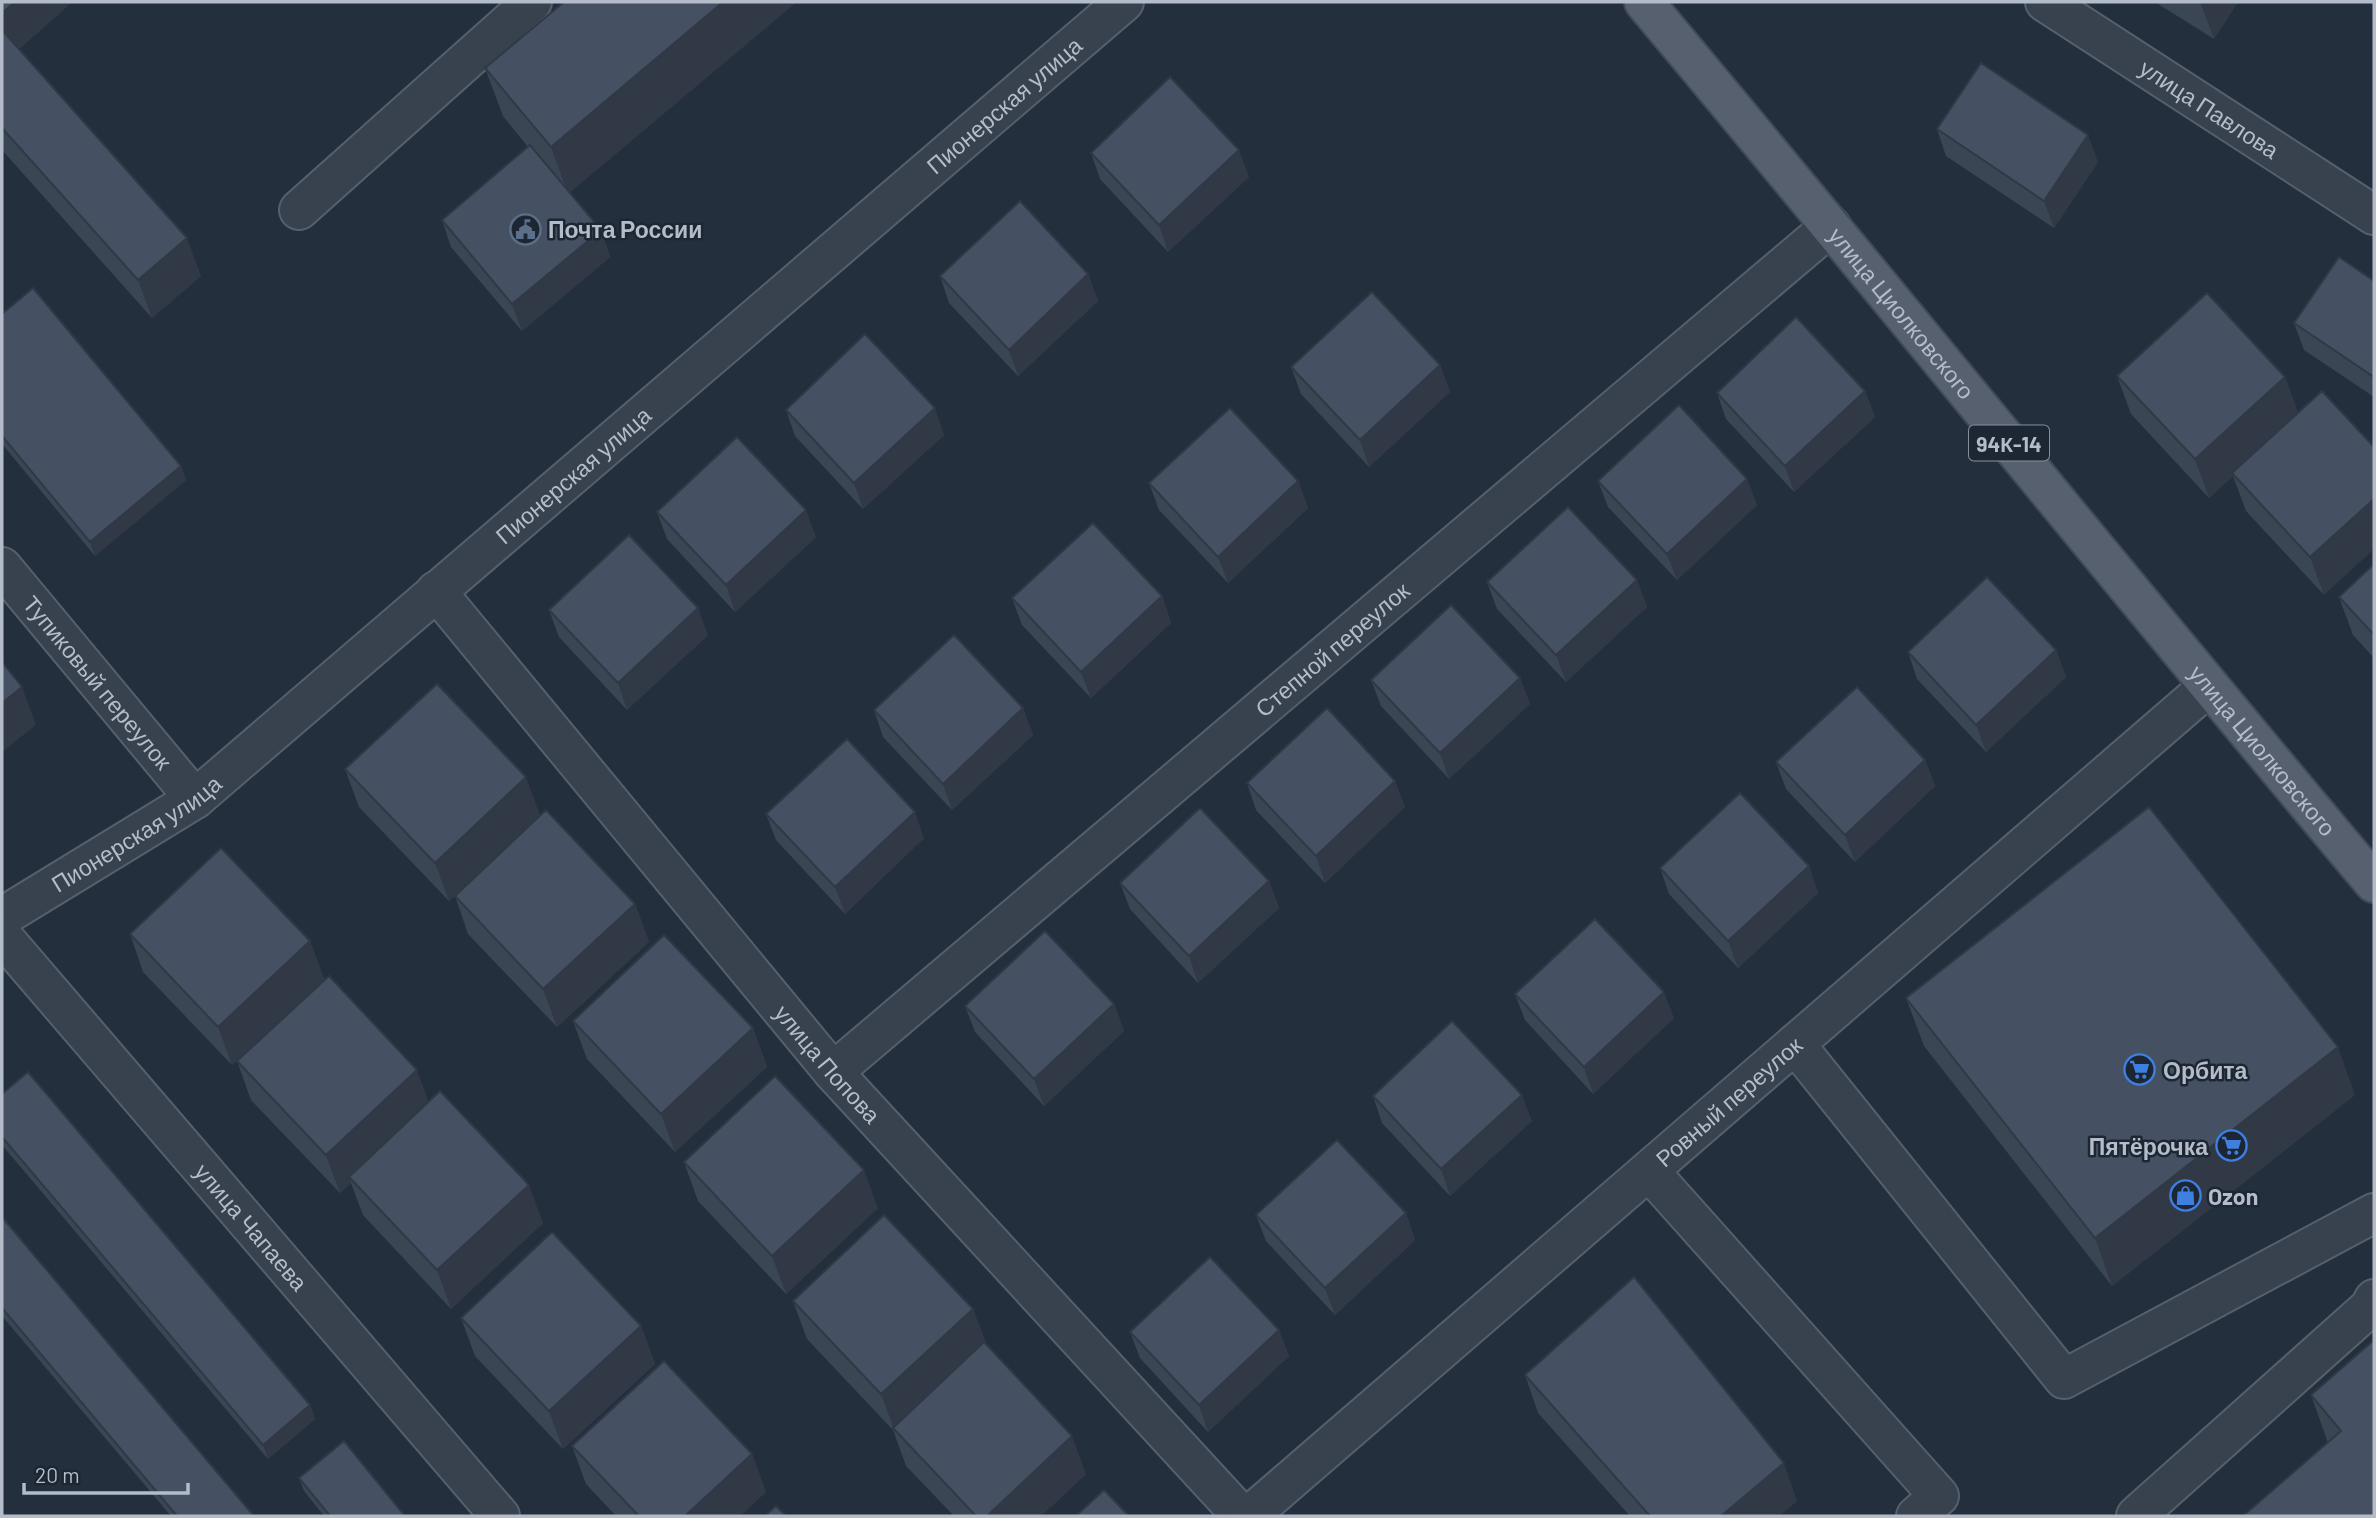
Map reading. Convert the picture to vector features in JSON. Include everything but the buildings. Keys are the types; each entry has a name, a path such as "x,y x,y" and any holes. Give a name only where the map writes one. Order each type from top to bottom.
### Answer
{"main road":[{"name":"улица Циолковского","path":"1644,2 2374,883"}],"street":[{"path":"299,210 532,2"},
{"name":"Пионерская улица","path":"2,917 195,799 1124,2"},
{"name":"улица Павлова","path":"2045,2 2374,215"},
{"name":"Степной переулок","path":"833,1072 1832,226"},
{"name":"Тупиковый переулок","path":"2,567 195,799"},
{"name":"улица Попова","path":"436,591 833,1072 1242,1516"},
{"name":"Ровный переулок","path":"1249,1516 2209,686"},
{"name":"улица Чапаева","path":"2,936 500,1516"},
{"path":"1795,1044 2064,1379 2374,1213"},
{"path":"1649,1171 1939,1496 1916,1516"},
{"path":"2136,1516 2370,1307 2374,1299"}],"place":[{"name":"Почта России","path":"525,229"},
{"name":"Орбита","path":"2140,1070"},
{"name":"Пятёрочка","path":"2231,1146"},
{"name":"Ozon","path":"2185,1196"}]}
